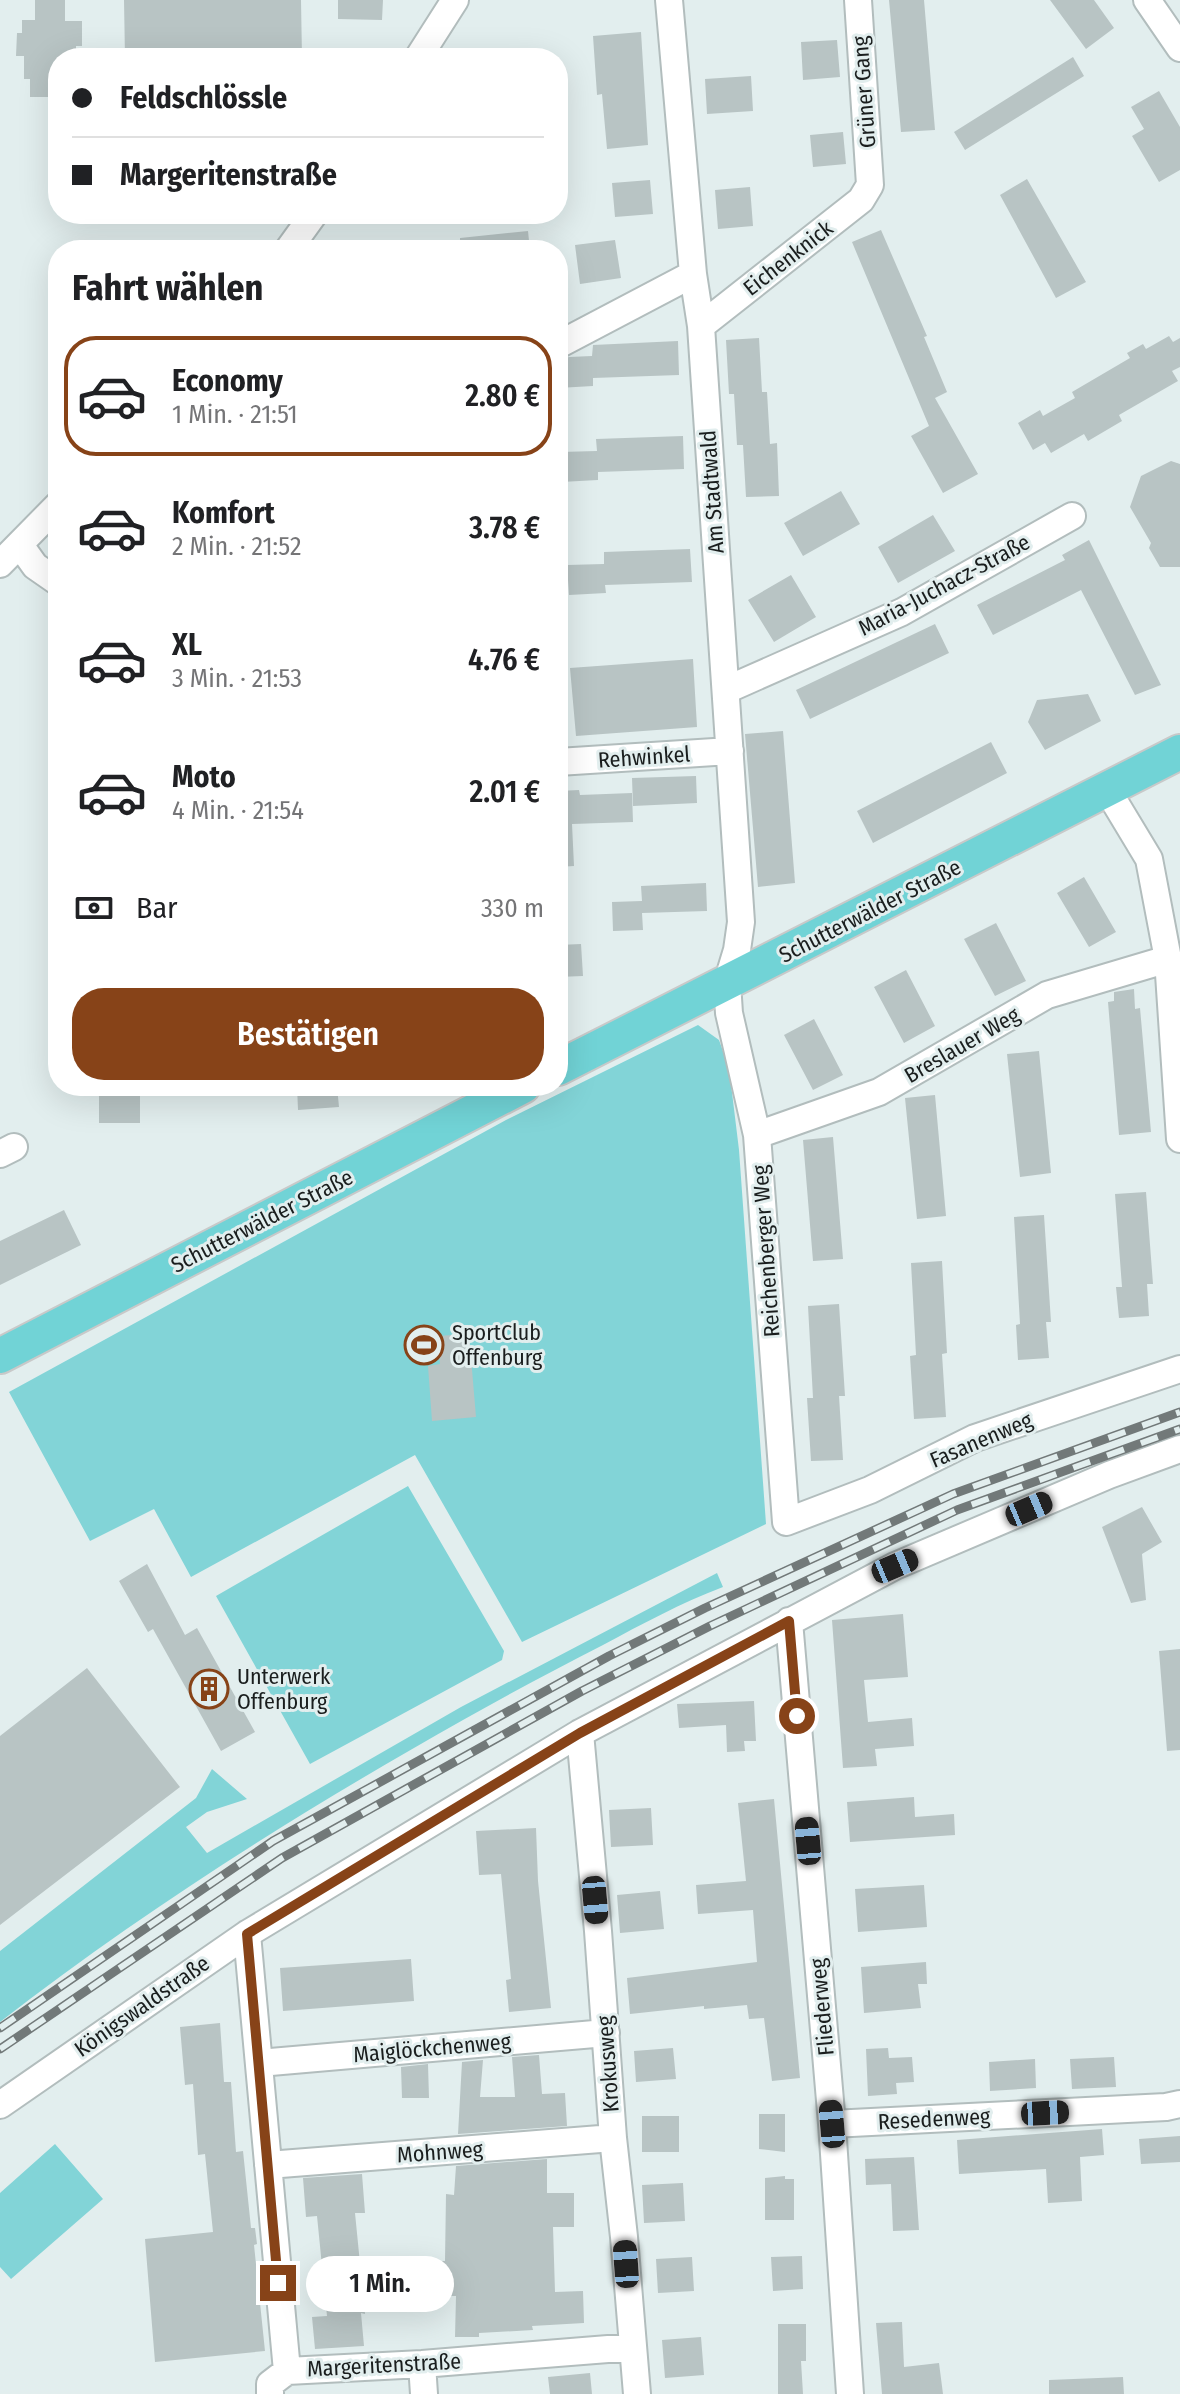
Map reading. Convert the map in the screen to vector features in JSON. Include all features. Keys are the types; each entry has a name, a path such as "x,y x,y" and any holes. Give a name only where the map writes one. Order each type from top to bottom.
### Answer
{"main road":[{"name":"Schutterwälder Straße","path":"568,1063 1180,752"},
{"name":"Schutterwälder Straße","path":"0,1356 504,1096"}],"street":[{"path":"424,48 455,0"},
{"name":"Am Stadtwald","path":"669,0 693,274 701,326 741,922 727,983"},
{"name":"Grüner Gang","path":"858,0 870,185"},
{"path":"1147,0 1180,48"},
{"name":"Eichenknick","path":"701,326 861,200 870,185"},
{"path":"568,340 693,274"},
{"path":"0,564 48,516"},
{"name":"Maria-Juchacz-Straße","path":"726,690 902,612 1072,516"},
{"path":"20,545 35,566 48,575"},
{"name":"Rehwinkel","path":"568,761 730,751"},
{"path":"1108,791 1149,859 1168,959 1180,1139"},
{"name":"Breslauer Weg","path":"757,1135 879,1092 1047,995 1168,959"},
{"name":"Reichenberger Weg","path":"727,983 729,1013 757,1135 786,1522"},
{"name":"Fasanenweg","path":"786,1522 870,1490 975,1438 1180,1369"},
{"name":"Königswaldstraße","path":"0,2105 247,1934 580,1733 895,1566 1109,1475 1180,1449"},
{"name":"Fliederweg","path":"789,1621 832,2124 850,2394"},
{"name":"Krokusweg","path":"580,1733 637,2394"},
{"name":"Margeritenstraße","path":"247,1934 287,2371 633,2347"},
{"name":"Maiglöckchenweg","path":"259,2063 606,2033"},
{"name":"Resedenweg","path":"832,2124 1180,2104"},
{"name":"Mohnweg","path":"268,2165 613,2138"},
{"path":"422,2364 424,2394"},
{"path":"270,2394 270,2384 287,2371"}],"shaded area":[{"name":"SportClub Offenburg","path":"698,1025 719,1040 729,1068 739,1150 766,1524 522,1642 415,1455 191,1577 154,1509 90,1541 9,1392 506,1120 555,1096 568,1096 568,1089"},
{"path":"408,1486 504,1651 502,1660 310,1764 216,1596"},
{"path":"717,1573 723,1587 662,1614 515,1691 285,1825 111,1940 0,2022 0,1951 196,1798 212,1769 247,1799 207,1812 186,1827 207,1853 461,1707"},
{"path":"55,2144 103,2199 11,2279 0,2267 0,2193"}],"building":[{"path":"35,0 65,0 65,21 82,21 82,46 48,48 48,97 30,97 30,79 24,79 24,56 16,56 17,33 22,33 22,20 35,20"},
{"path":"124,0 301,0 302,48 125,48"},
{"path":"338,0 383,0 382,20 338,19"},
{"path":"889,0 924,0 935,130 901,132"},
{"path":"1050,0 1094,0 1114,28 1086,49"},
{"path":"641,32 648,145 607,149 602,94 597,95 593,36"},
{"path":"837,40 840,77 803,80 801,42"},
{"path":"1073,57 1084,76 965,150 954,132"},
{"path":"751,76 753,111 707,114 705,79"},
{"path":"1159,91 1180,127 1180,170 1159,182 1132,136 1144,129 1131,107"},
{"path":"843,132 846,164 813,167 810,135"},
{"path":"1027,179 1086,282 1056,298 1000,195"},
{"path":"650,180 653,214 615,217 612,183"},
{"path":"750,187 753,226 718,229 715,190"},
{"path":"881,230 927,336 924,337 947,392 935,398 978,474 943,493 911,436 929,426 852,242"},
{"path":"528,231 529,240 460,240"},
{"path":"615,240 621,278 580,284 575,245"},
{"path":"1169,336 1173,342 1180,338 1180,367 1172,371 1178,381 1119,415 1122,421 1088,441 1084,434 1051,453 1045,443 1033,450 1018,423 1040,410 1043,416 1075,398 1072,392 1130,358 1127,353 1143,344 1146,349"},
{"path":"759,338 762,392 767,392 770,444 777,443 779,496 746,497 743,445 737,445 734,394 729,394 726,340"},
{"path":"678,341 679,375 593,378 593,386 568,387 568,357 592,356 593,345"},
{"path":"683,436 684,469 598,472 598,480 568,482 568,452 597,451 596,439"},
{"path":"1171,461 1180,464 1180,567 1160,567 1149,548 1151,543 1130,507 1141,476"},
{"path":"841,491 860,524 803,556 784,523"},
{"path":"933,515 955,551 898,583 878,547"},
{"path":"1089,540 1161,685 1135,695 1081,590 993,635 977,605 1065,560 1062,555"},
{"path":"690,549 692,582 605,585 606,593 569,595 568,565 604,564 604,552"},
{"path":"791,575 816,617 774,642 748,600"},
{"path":"935,624 949,653 810,719 796,690"},
{"path":"693,659 697,727 576,736 570,668"},
{"path":"1088,694 1101,721 1045,750 1028,722 1037,700"},
{"path":"783,731 795,883 758,887 745,734"},
{"path":"991,742 1007,773 873,843 857,811"},
{"path":"696,776 697,803 633,806 632,778"},
{"path":"579,790 580,795 632,793 633,822 572,824 574,866 568,866 568,791"},
{"path":"1084,877 1116,932 1089,947 1057,893"},
{"path":"706,883 707,911 642,913 643,930 613,931 612,902 642,901 641,886"},
{"path":"996,923 1026,981 995,996 964,939"},
{"path":"581,944 583,976 568,977 568,945"},
{"path":"906,970 935,1026 904,1043 874,987"},
{"path":"1134,989 1135,1009 1140,1008 1151,1132 1119,1135 1108,1002 1114,1001 1114,992"},
{"path":"814,1019 843,1075 813,1090 784,1035"},
{"path":"1039,1051 1051,1173 1020,1177 1007,1054"},
{"path":"935,1095 946,1216 917,1219 905,1098"},
{"path":"99,1096 140,1096 140,1123 99,1123"},
{"path":"297,1096 338,1096 339,1107 298,1110"},
{"path":"833,1137 843,1259 813,1261 803,1140"},
{"path":"1146,1192 1153,1284 1147,1284 1149,1316 1119,1318 1116,1287 1122,1287 1115,1194"},
{"path":"64,1210 81,1245 0,1285 0,1241"},
{"path":"1044,1215 1051,1322 1046,1322 1049,1358 1018,1360 1016,1325 1020,1324 1014,1217"},
{"path":"942,1261 947,1353 942,1354 946,1417 914,1419 910,1356 916,1355 911,1263"},
{"path":"839,1304 845,1396 839,1396 843,1460 811,1461 807,1398 813,1398 808,1306"},
{"path":"469,1334 476,1417 432,1421 428,1366 440,1364 437,1336"},
{"path":"1142,1507 1162,1542 1142,1554 1146,1600 1131,1603 1102,1527"},
{"name":"Unterwerk Offenburg","path":"147,1564 185,1635 197,1628 255,1732 221,1751 153,1629 148,1632 119,1581"},
{"path":"903,1614 908,1677 864,1680 868,1722 912,1718 914,1746 875,1749 877,1766 843,1768 832,1620"},
{"path":"1180,1649 1180,1750 1167,1751 1159,1651"},
{"path":"87,1668 180,1787 0,1925 0,1736"},
{"path":"754,1701 756,1741 744,1741 745,1751 727,1752 726,1725 679,1728 677,1704"},
{"path":"914,1797 915,1817 954,1814 955,1835 850,1842 847,1802"},
{"path":"774,1799 800,2078 772,2081 764,2018 749,2019 747,2005 630,2014 627,1978 757,1962 753,1910 698,1914 696,1885 746,1881 738,1803"},
{"path":"651,1808 653,1845 611,1847 609,1810"},
{"path":"536,1828 538,1881 551,2008 509,2012 506,1980 511,1979 501,1874 479,1875 476,1831"},
{"path":"924,1885 927,1927 858,1932 855,1889"},
{"path":"660,1891 664,1929 620,1933 617,1895"},
{"path":"411,1959 414,2001 283,2011 280,1968"},
{"path":"926,1962 927,1984 918,1984 921,2008 864,2013 861,1967"},
{"path":"220,2023 224,2082 231,2082 236,2152 243,2151 251,2228 255,2228 265,2351 155,2362 145,2239 213,2232 205,2154 198,2155 193,2084 185,2085 180,2027"},
{"path":"673,2048 676,2079 636,2082 634,2051"},
{"path":"888,2048 889,2058 912,2057 914,2082 896,2083 897,2094 868,2096 866,2049"},
{"path":"539,2055 542,2094 565,2093 567,2126 458,2134 462,2062 483,2060 480,2097 515,2097 512,2057"},
{"path":"1114,2057 1116,2087 1072,2089 1070,2059"},
{"path":"1035,2059 1036,2088 990,2091 989,2062"},
{"path":"428,2064 429,2098 402,2098 401,2067"},
{"path":"759,2114 785,2114 785,2152 759,2149"},
{"path":"642,2116 679,2116 679,2152 642,2152"},
{"path":"1102,2129 1104,2155 1080,2157 1082,2201 1048,2203 1046,2169 959,2174 957,2140"},
{"path":"1180,2136 1180,2162 1141,2164 1139,2139"},
{"path":"914,2157 919,2230 893,2231 891,2184 866,2185 865,2159"},
{"path":"547,2159 547,2193 574,2193 574,2227 553,2227 555,2292 583,2291 584,2323 532,2326 533,2330 455,2337 456,2296 424,2296 424,2261 445,2261 446,2194 454,2195 456,2166"},
{"path":"362,2174 365,2213 355,2213 365,2314 361,2313 364,2346 315,2349 312,2317 327,2316 317,2216 306,2217 303,2178"},
{"path":"785,2176 785,2179 794,2179 794,2220 765,2220 765,2178"},
{"path":"683,2183 685,2221 644,2223 642,2185"},
{"path":"802,2256 803,2289 773,2291 771,2257"},
{"path":"692,2257 694,2291 658,2293 656,2259"},
{"path":"902,2322 904,2367 939,2363 943,2394 882,2394 876,2323"},
{"path":"778,2324 806,2324 806,2361 801,2361 803,2394 778,2394"},
{"path":"701,2337 704,2375 665,2378 662,2340"},
{"path":"590,2373 592,2394 550,2394 548,2377"},
{"path":"1123,2377 1124,2394 1049,2394 1049,2380"}],"railway":[{"path":"0,2028 273,1841 609,1656 705,1608 953,1494 1180,1412"},
{"path":"0,2049 282,1858 582,1691 710,1626 957,1510 1180,1429"}],"place":[{"name":"SportClub Offenburg","path":"424,1345"},
{"name":"Unterwerk Offenburg","path":"209,1689"}],"route":[{"path":"278,2283 247,1934 580,1733 789,1621 797,1716"}]}
